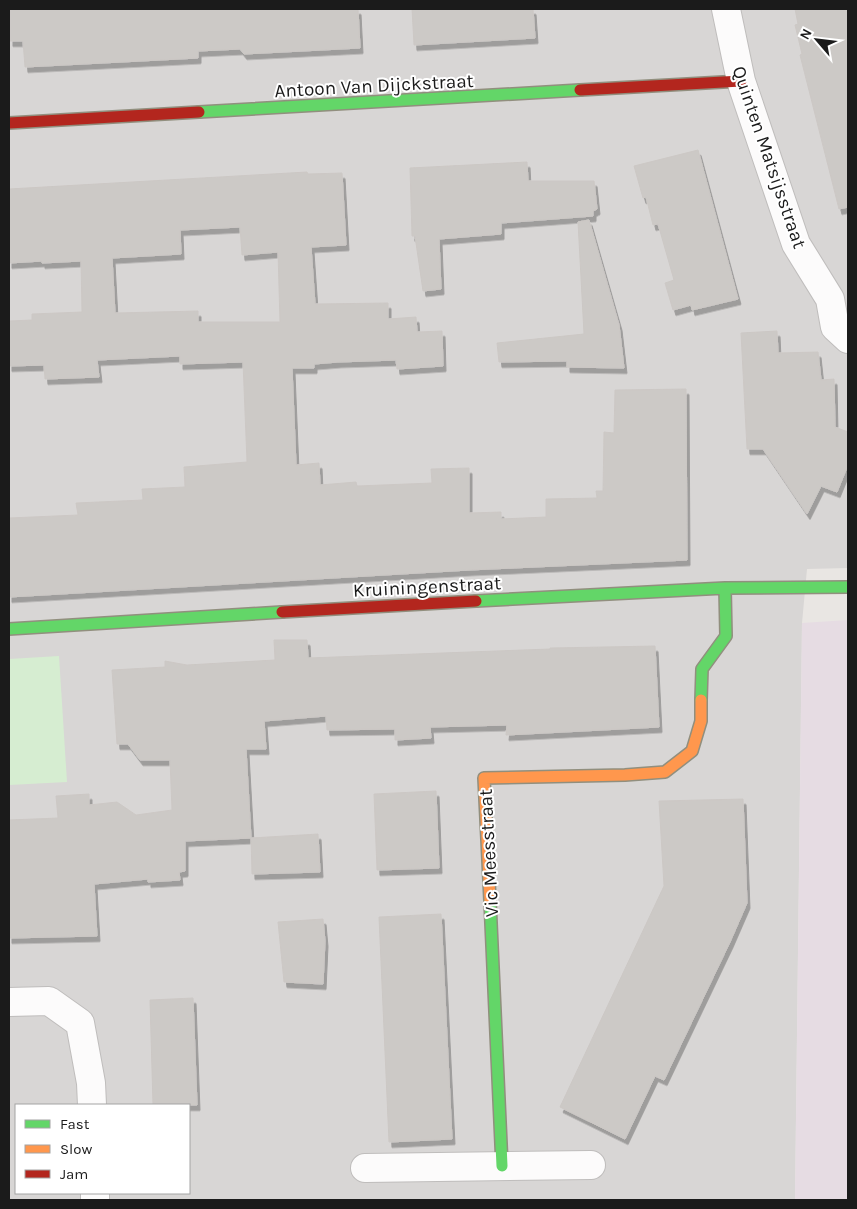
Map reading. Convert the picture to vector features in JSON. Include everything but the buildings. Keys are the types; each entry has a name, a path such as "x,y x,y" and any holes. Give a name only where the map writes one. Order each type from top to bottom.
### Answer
{"street":[{"name":"Quinten Matsijsstraat","path":"726,9 741,81 796,244 839,300 835,327 848,339"},
{"name":"Antoon Van Dijckstraat","path":"9,123 741,81"},
{"name":"Kruiningenstraat","path":"9,629 284,611 725,588 846,584"},
{"name":"Vic Meesstraat","path":"502,1166 484,778 625,775 664,772 692,751 701,721 702,669 726,636 725,588"},
{"path":"9,1002 49,1002 80,1023 91,1083 92,1104"},
{"path":"365,1168 591,1165"}],"shaded area":[{"path":"9,9 848,9 848,568 807,569 802,623 795,1200 9,1200"},
{"path":"848,620 848,1200 795,1200 802,623"}],"green space":[{"path":"59,656 67,782 9,785 9,659"}],"traffic: fast":[{"path":"199,112 580,90"},
{"path":"476,601 725,588 848,587"},
{"path":"701,700 702,669 726,636 725,588"},
{"path":"9,629 282,612"},
{"path":"490,901 502,1166"}],"traffic: slow":[{"path":"490,901 484,778 625,775 665,772 692,751 701,721 701,700"}],"traffic: jam":[{"path":"580,90 741,81"},
{"path":"9,123 199,112"},
{"path":"282,612 476,601"}]}
